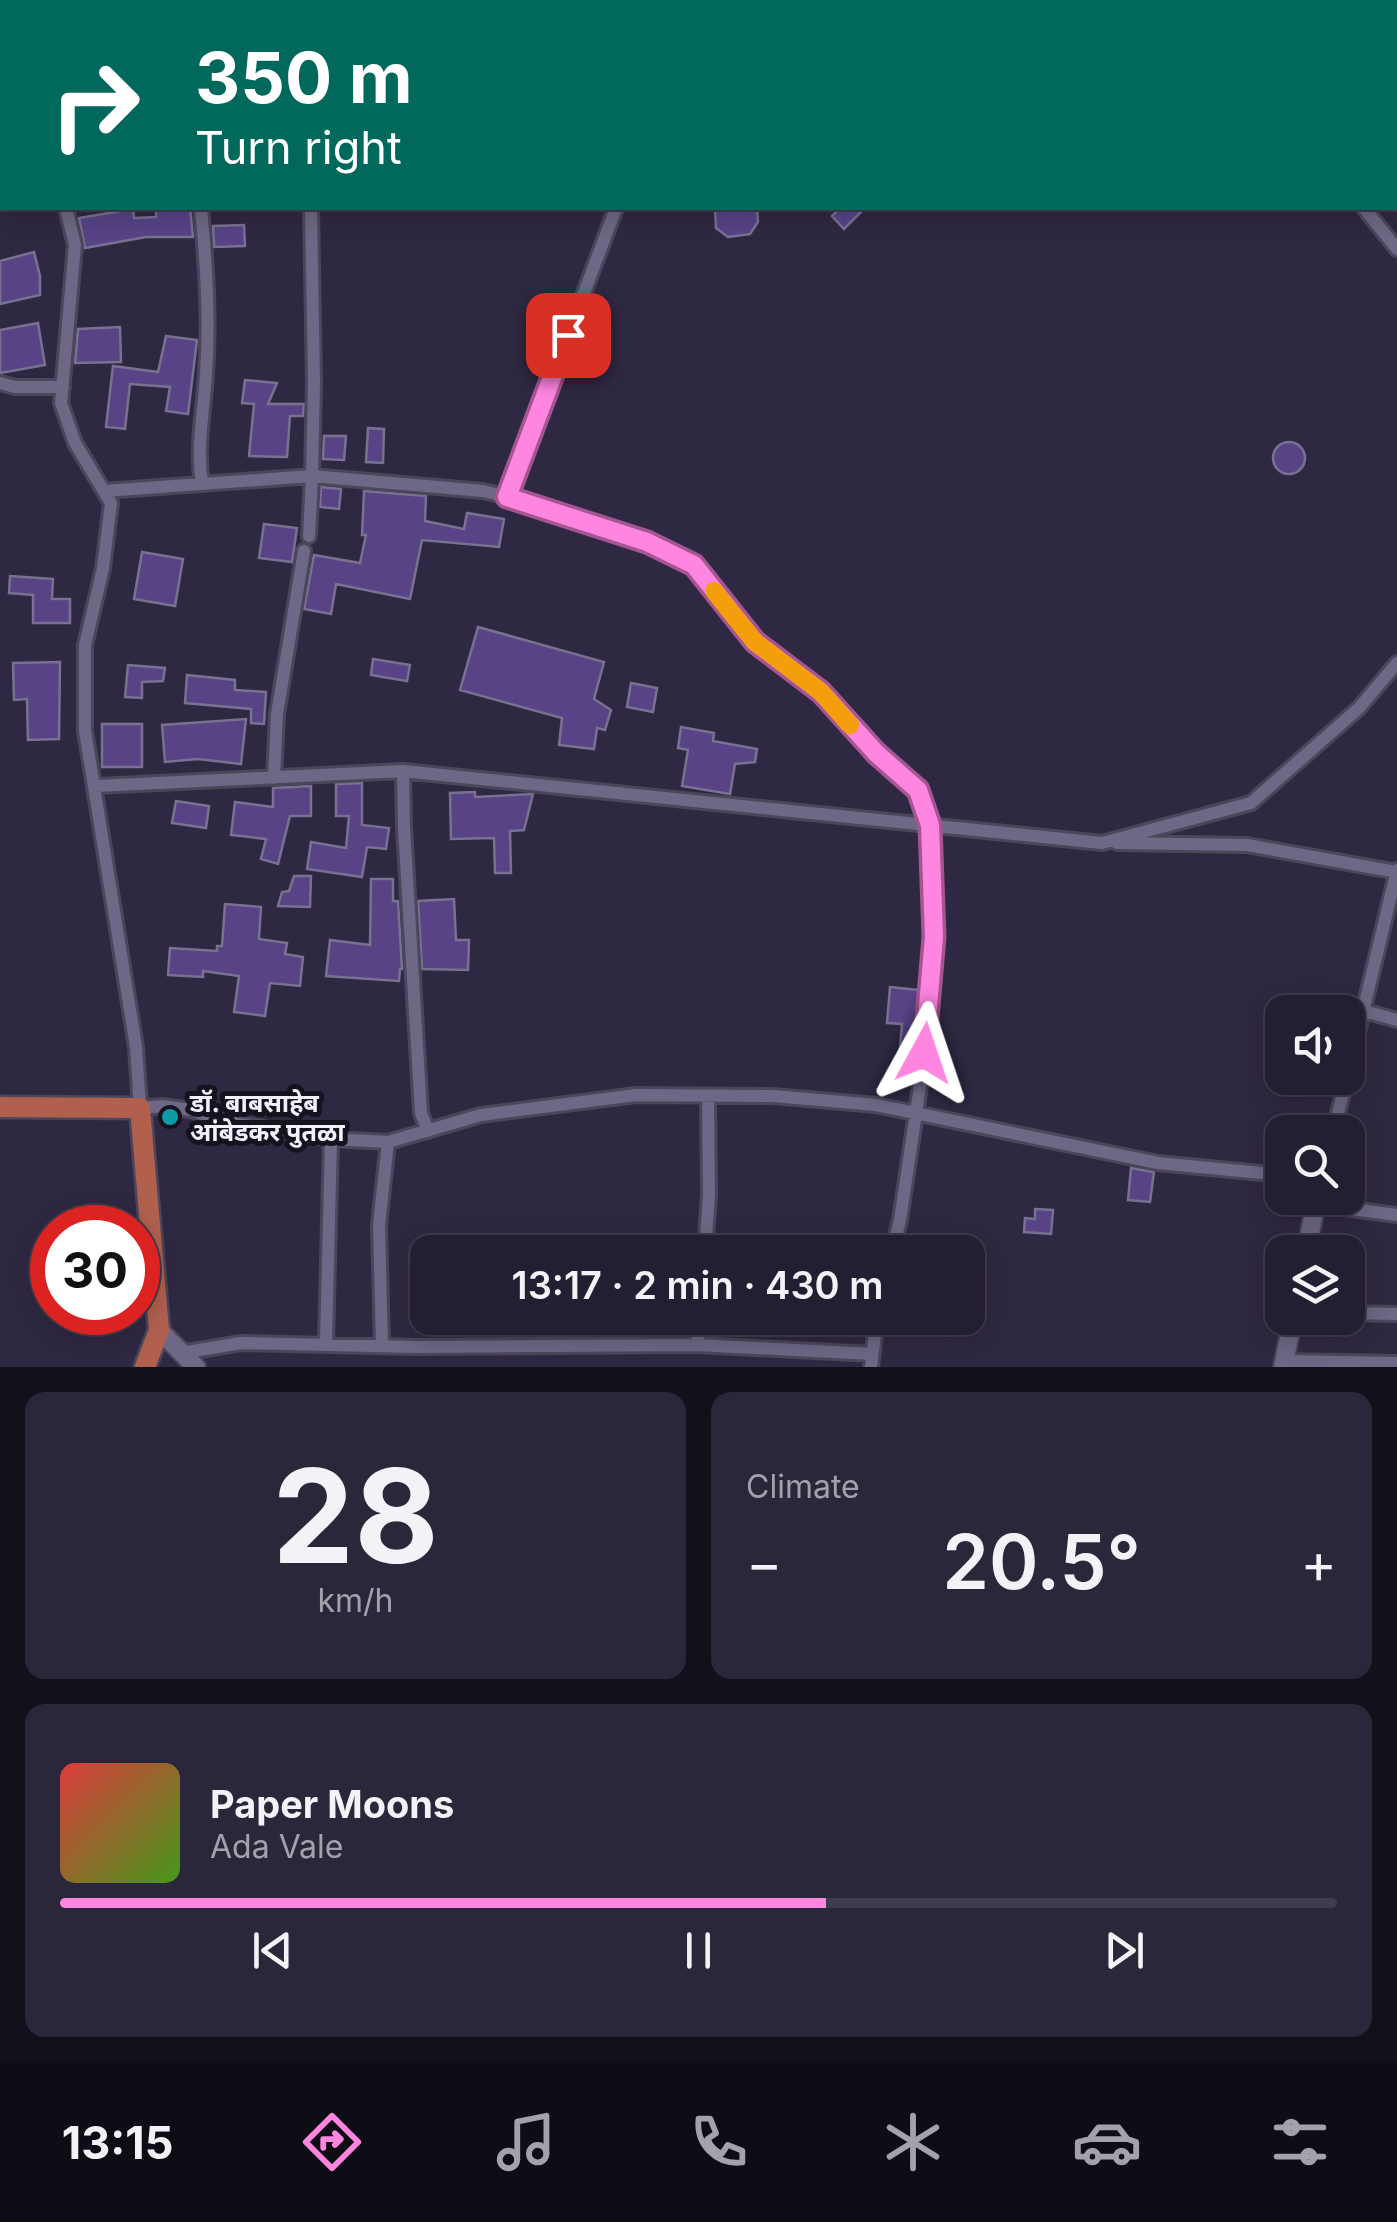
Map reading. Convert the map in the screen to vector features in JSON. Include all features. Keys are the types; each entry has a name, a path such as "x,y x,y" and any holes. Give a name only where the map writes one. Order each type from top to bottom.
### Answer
{"main road":[{"path":"0,1107 140,1108 148,1205"},
{"path":"145,1367 156,1335"}],"street":[{"path":"66,210 75,245 61,402 74,443 112,502 103,568 84,645 85,731 136,1046 140,1108 192,1110 220,1121 331,1139 388,1142 481,1115 636,1095 774,1096 915,1112 1158,1163 1265,1173"},
{"path":"201,210 207,272 207,371 198,458 202,484"},
{"path":"308,536 314,382 311,210"},
{"path":"507,497 615,210"},
{"path":"1366,210 1397,248"},
{"path":"0,383 14,387 63,387"},
{"path":"104,491 312,476 483,491 647,542 694,565 755,642 821,692 876,753 918,790 930,825 934,937 924,1053 896,1235"},
{"path":"274,778 278,714 304,551"},
{"path":"1102,842 1251,803 1359,708 1397,663"},
{"path":"96,786 404,771 1102,842 1248,846 1397,871 1365,1007"},
{"path":"404,771 421,1113 428,1131"},
{"path":"1365,1011 1397,1020"},
{"path":"706,1235 710,1194 708,1096"},
{"path":"326,1343 331,1139"},
{"path":"382,1344 379,1224 388,1142"},
{"path":"1365,1210 1397,1216"},
{"path":"1365,1313 1397,1314"},
{"path":"160,1332 196,1367"},
{"path":"698,1345 699,1335"},
{"path":"181,1352 241,1343 698,1345 872,1360 875,1335"},
{"path":"1290,1335 1284,1364 1397,1364"}],"building":[{"path":"127,210 133,210 134,218 156,217 156,210 190,210 193,237 146,237 85,248 79,218"},
{"path":"715,210 757,210 758,222 750,234 728,237 716,228"},
{"path":"838,210 863,210 844,229 832,216"},
{"path":"244,225 245,246 214,247 213,226"},
{"path":"34,252 40,295 0,304 0,261"},
{"path":"38,323 45,365 0,373 0,330"},
{"path":"120,327 121,362 75,363 78,329"},
{"path":"166,336 197,340 188,414 166,411 170,387 130,384 125,429 106,427 113,366 158,372"},
{"path":"245,380 277,383 268,404 304,404 303,416 290,416 287,457 249,456 254,404 242,403"},
{"path":"368,428 384,429 383,463 366,462"},
{"path":"324,436 346,436 344,460 323,459"},
{"path":"1289,442 1300,447 1305,458 1300,469 1289,474 1278,469 1273,458 1278,447"},
{"path":"321,487 341,489 339,509 320,507"},
{"path":"364,491 426,496 425,521 464,529 467,513 504,519 499,547 422,540 410,599 336,584 331,614 304,609 314,555 360,563 366,535 362,535"},
{"path":"264,524 297,528 292,562 259,558"},
{"path":"142,552 183,559 175,606 134,599"},
{"path":"10,576 53,579 52,599 70,599 70,623 33,623 33,595 9,593"},
{"path":"478,627 604,662 594,699 611,710 605,730 597,728 594,749 559,745 562,718 460,690"},
{"path":"373,659 410,665 407,681 371,675"},
{"path":"60,662 59,739 28,740 27,699 14,700 13,663"},
{"path":"128,665 165,668 163,681 142,682 142,698 125,697"},
{"path":"187,675 235,680 235,690 266,692 264,724 251,723 251,709 185,703"},
{"path":"631,683 657,688 653,712 627,707"},
{"path":"246,719 241,764 198,759 165,762 162,725"},
{"path":"102,724 142,724 142,767 102,767"},
{"path":"681,727 714,733 713,741 757,749 755,762 735,764 730,794 682,786 688,750 678,748"},
{"path":"362,783 362,825 389,828 386,849 367,847 362,877 307,869 311,842 346,848 349,816 336,816 336,784"},
{"path":"311,786 311,816 290,816 278,864 261,859 266,839 231,835 235,802 273,807 273,788"},
{"path":"475,792 475,797 533,794 524,830 510,831 511,873 495,873 494,838 451,839 450,793"},
{"path":"176,801 209,806 206,828 172,823"},
{"path":"294,876 311,876 310,907 278,906 282,892 289,891"},
{"path":"371,879 393,879 402,969 399,981 326,976 330,940 370,945"},
{"path":"454,899 456,940 469,940 468,970 422,969 418,901"},
{"path":"225,904 261,907 259,939 287,943 285,954 303,957 300,986 270,983 265,1016 234,1012 239,976 203,971 203,977 168,975 170,948 217,951 217,946 222,946"},
{"path":"890,987 920,990 915,1049 900,1048 902,1024 887,1023"},
{"path":"1131,1168 1154,1172 1150,1202 1128,1200"},
{"path":"1035,1209 1053,1210 1051,1234 1024,1232 1025,1218 1035,1219"}],"slow traffic":[{"path":"714,591 755,642 821,692 850,725"}],"place":[{"name":"डॉ. बाबसाहेब आंबेडकर पुतळा","path":"170,1117"}],"route":[{"path":"568,335 507,497 647,542 694,565 755,642 821,692 876,753 918,790 930,825 934,937 924,1053"}]}
